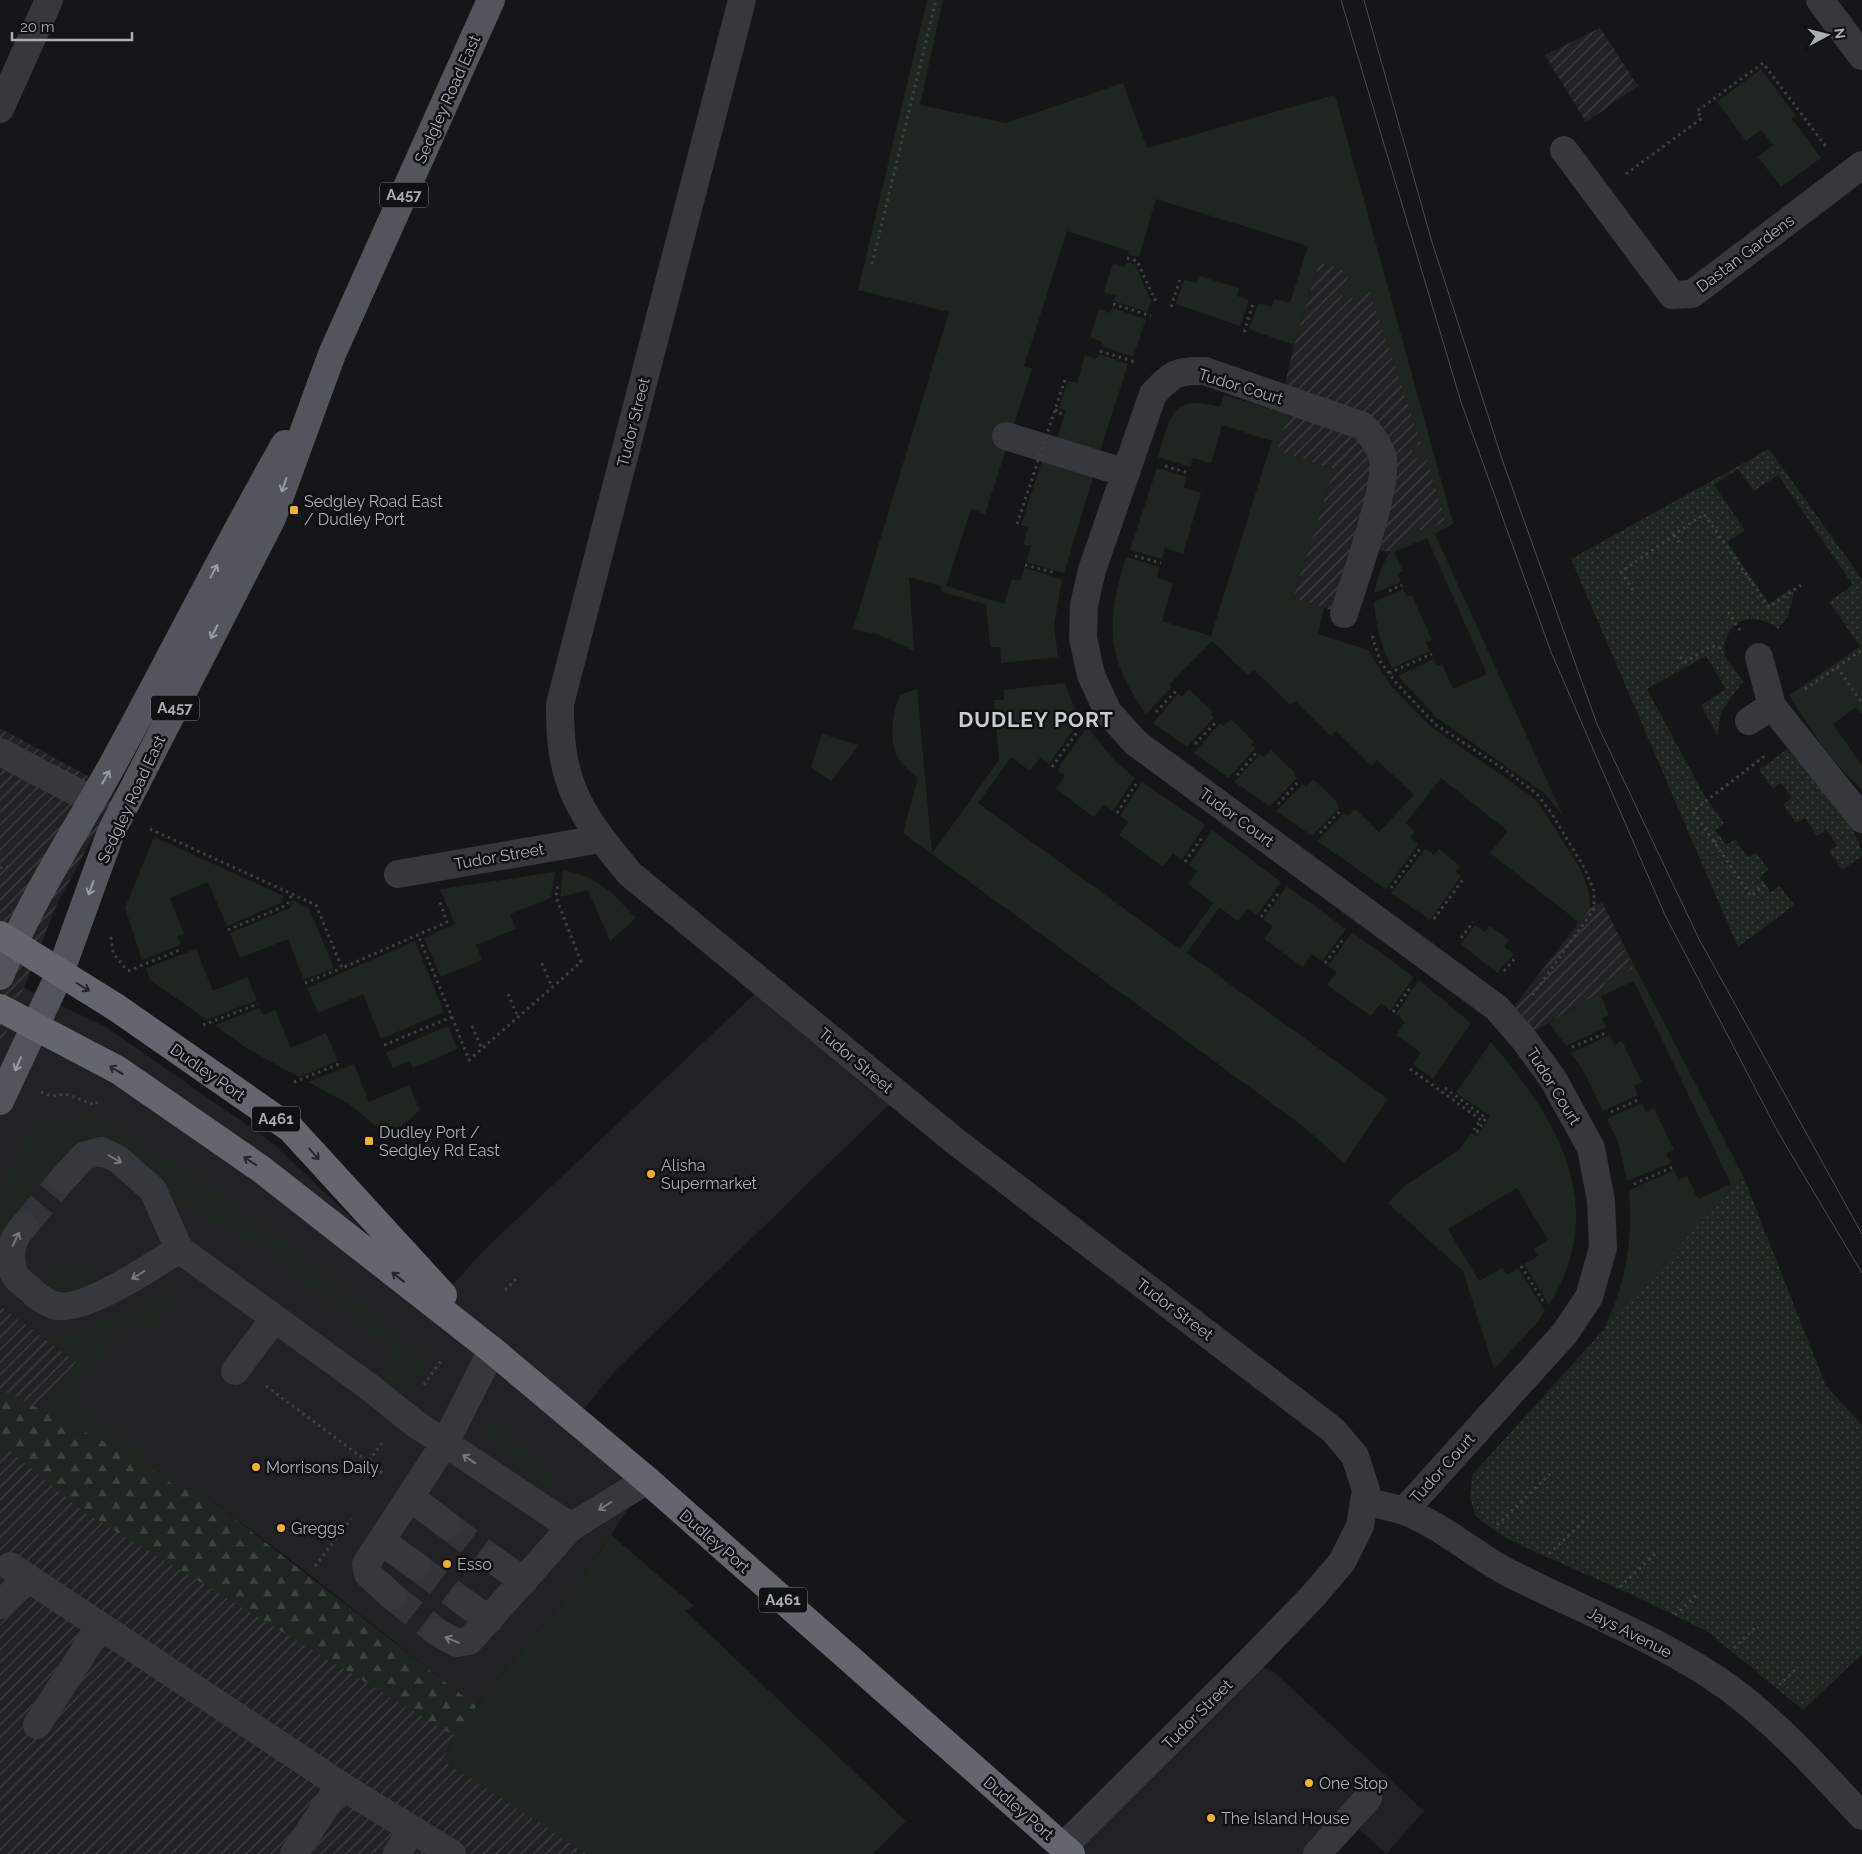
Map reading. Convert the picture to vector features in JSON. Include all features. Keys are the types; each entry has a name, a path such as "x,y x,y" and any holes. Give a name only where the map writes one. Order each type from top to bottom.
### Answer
{"highway":[{"name":"Dudley Port","path":"7,938 125,1014 291,1129 492,1350"},
{"name":"Dudley Port","path":"0,1008 118,1070 261,1169 492,1350 647,1480 1067,1850"}],"main road":[{"name":"Sedgley Road East","path":"0,1101 60,973 111,832 272,518 317,390 491,0"},
{"name":"Sedgley Road East","path":"0,976 7,938 92,800 234,534 317,390"}],"street":[{"path":"0,108 49,0"},
{"name":"Tudor Street","path":"742,0 560,704 560,737 565,767 575,800 600,838 630,874 954,1142 1333,1430 1355,1456 1366,1490 1360,1526 1342,1562 1250,1661 1067,1850"},
{"path":"1820,0 1862,56"},
{"name":"Dastan Gardens","path":"1564,150 1672,295 1692,294 1855,170"},
{"name":"Tudor Court","path":"1344,614 1380,488 1383,460 1375,439 1363,426 1205,371 1184,370 1168,378 1153,394 1092,570 1084,605 1083,638 1088,666 1108,712 1136,743 1497,1008 1523,1038 1553,1079 1591,1148 1601,1201 1603,1248 1589,1297 1566,1333 1404,1511"},
{"path":"1006,436 1126,473"},
{"path":"1759,657 1774,707 1862,818"},
{"path":"1750,721 1774,707"},
{"path":"0,752 92,800"},
{"name":"Tudor Street","path":"398,874 600,838"},
{"path":"62,1180 84,1156 100,1151 118,1159 153,1190 179,1249 445,1443 571,1527"},
{"path":"24,1226 15,1236 9,1255 14,1275 33,1292 54,1306 76,1305 121,1285 179,1249"},
{"path":"235,1370 274,1319"},
{"path":"392,1596 373,1580 366,1569 366,1564 445,1443 492,1350"},
{"path":"437,1632 449,1640 462,1643 469,1641 571,1527 647,1480"},
{"path":"410,1497 446,1525"},
{"name":"Jays Avenue","path":"1364,1501 1404,1511 1440,1529 1509,1573 1612,1622 1687,1662 1728,1688 1782,1732 1862,1816"},
{"path":"381,1541 416,1566"},
{"path":"492,1559 524,1581"},
{"path":"0,1606 19,1572 340,1785 452,1854"},
{"path":"461,1600 489,1620"},
{"path":"37,1725 100,1626"},
{"path":"294,1854 340,1785"},
{"path":"1317,1854 1368,1798"},
{"path":"396,1854 412,1829"}],"path":[{"path":"872,264 936,0"},
{"path":"1597,194 1702,118 1697,112 1763,63 1855,170"},
{"path":"1127,258 1137,261 1156,302"},
{"path":"1171,307 1180,279"},
{"path":"1244,332 1254,301"},
{"path":"1113,304 1151,316"},
{"path":"1100,351 1137,363"},
{"path":"1017,524 1065,380"},
{"path":"1161,464 1189,472"},
{"path":"1634,590 1621,572 1704,514 1768,608 1801,585"},
{"path":"1674,535 1681,545"},
{"path":"1133,555 1161,563"},
{"path":"1025,565 1060,574"},
{"path":"1372,633 1381,663 1435,724 1508,772 1536,794 1552,814 1585,869 1594,891 1594,909 1530,998"},
{"path":"1680,657 1685,662 1711,646 1759,657"},
{"path":"1774,707 1862,650"},
{"path":"1390,673 1432,654"},
{"path":"1837,667 1860,697 1862,703"},
{"path":"1153,716 1176,691"},
{"path":"1194,746 1217,721"},
{"path":"1052,767 1082,726"},
{"path":"1766,885 1751,896 1693,811 1795,734"},
{"path":"1236,776 1258,751"},
{"path":"1277,806 1299,781"},
{"path":"1117,813 1138,782"},
{"path":"1318,835 1342,810"},
{"path":"145,837 149,828 316,905 342,968"},
{"path":"1185,862 1206,831"},
{"path":"1714,842 1720,838"},
{"path":"1386,895 1422,846"},
{"path":"1429,925 1464,878"},
{"path":"1261,917 1283,886"},
{"path":"228,930 288,905 292,894"},
{"path":"305,983 447,922 438,896"},
{"path":"418,935 469,1060 581,962 556,897"},
{"path":"1456,945 1473,922"},
{"path":"1324,963 1347,933"},
{"path":"128,971 182,949"},
{"path":"1502,974 1516,956"},
{"path":"542,963 552,987"},
{"path":"1393,1012 1414,981"},
{"path":"508,994 518,1017"},
{"path":"202,1026 258,1004"},
{"path":"384,1045 452,1017"},
{"path":"472,1026 482,1049"},
{"path":"1564,1051 1608,1032"},
{"path":"294,1082 339,1064"},
{"path":"1410,1069 1481,1120 1474,1130 1477,1132 1486,1118 1445,1088"},
{"path":"1609,1113 1640,1099"},
{"path":"1630,1185 1673,1167"},
{"path":"1521,1266 1545,1304"},
{"path":"505,1290 516,1279"},
{"path":"253,1347 272,1362 259,1380 384,1474 378,1482"},
{"path":"368,1462 442,1360"},
{"path":"1494,1528 1550,1474"},
{"path":"315,1566 355,1512"},
{"path":"1548,1555 1590,1515"},
{"path":"1618,1588 1658,1551"},
{"path":"1674,1616 1698,1594"},
{"path":"1730,1652 1757,1626"},
{"path":"1776,1688 1797,1668"}],"shaded area":[{"path":"1600,28 1638,86 1586,122 1545,55"},
{"path":"1371,229 1453,524 1394,552 1363,549 1344,614 1293,598 1334,469 1277,451 1272,441 1294,345 1319,262"},
{"path":"0,728 117,792 57,904 0,1048"},
{"path":"1602,902 1638,974 1607,988 1523,1038 1505,1018 1590,908"},
{"path":"765,984 899,1095 614,1372 576,1419 647,1480 581,1580 476,1706 301,1568 189,1483 183,1492 140,1460 40,1409 76,1362 0,1306 0,1048 24,988 106,1027 274,1144 438,1301 482,1252"},
{"path":"0,1306 76,1362 41,1409 140,1460 183,1492 189,1483 476,1706 442,1760 620,1854 0,1854"},
{"path":"1250,1661 1274,1672 1424,1811 1386,1854 1359,1829 1347,1832 1327,1854 1071,1854"}],"green space":[{"path":"927,0 943,0 920,105 1006,123 1123,83 1147,148 1335,95 1453,524 1435,534 1563,816 1544,793 1437,718 1398,676 1434,659 1437,666 1442,664 1453,689 1487,674 1427,538 1394,552 1403,571 1397,574 1401,582 1374,593 1382,568 1395,545 1413,532 1446,522 1425,456 1415,459 1411,447 1421,444 1370,292 1340,302 1349,272 1319,262 1294,345 1249,329 1258,303 1271,307 1274,299 1290,303 1308,246 1156,199 1139,257 1128,255 1129,251 1067,231 1024,366 1032,369 985,514 971,509 946,586 1004,604 1012,579 1021,581 1024,568 1062,579 1054,625 1058,657 1001,663 1000,647 990,647 986,604 942,592 941,586 909,577 914,651 880,635 853,629 949,312 858,290"},
{"path":"1761,69 1796,116 1792,119 1821,158 1781,187 1758,157 1773,145 1761,130 1746,141 1717,102"},
{"path":"1126,262 1135,264 1151,301 1147,312 1114,301 1116,296 1104,292 1113,263 1125,267"},
{"path":"1199,276 1239,288 1237,296 1249,300 1240,326 1176,304 1184,280 1196,283"},
{"path":"1112,308 1146,319 1133,357 1101,346 1102,342 1090,337 1099,309 1110,313"},
{"path":"1099,354 1128,364 1099,454 1056,441 1066,410 1059,408 1068,381 1077,383 1085,355 1096,359"},
{"path":"1224,395 1288,414 1277,451 1334,469 1293,598 1324,608 1318,634 1368,650 1391,686 1430,726 1530,795 1542,808 1581,870 1589,892 1590,908 1580,923 1490,853 1508,831 1441,778 1406,823 1415,831 1410,837 1419,844 1386,889 1317,841 1344,813 1348,816 1355,809 1379,832 1414,795 1377,760 1372,766 1336,731 1331,736 1295,701 1290,705 1254,670 1248,675 1212,641 1169,685 1172,687 1146,714 1123,675 1116,656 1113,620 1119,580 1126,557 1159,567 1157,577 1173,583 1162,621 1211,636 1272,441 1222,425 1211,463 1193,458 1190,467 1158,457 1170,419 1175,411 1191,403 1204,403 1220,407"},
{"path":"1769,449 1862,579 1862,645 1860,646 1829,602 1853,585 1778,475 1754,491 1738,469 1714,485 1745,530 1727,542 1769,604 1790,589 1794,594 1788,616 1778,629 1764,621 1750,619 1736,624 1731,629 1726,639 1724,653 1743,681 1721,712 1717,735 1701,705 1726,689 1706,656 1647,689 1704,795 1724,823 1715,830 1726,845 1735,839 1748,857 1756,853 1769,870 1760,877 1771,892 1780,886 1794,905 1738,947 1571,559"},
{"path":"1042,461 1093,477 1064,573 1026,562 1031,546 1023,544 1028,528 1021,525"},
{"path":"1157,468 1187,477 1184,487 1201,493 1183,554 1165,548 1162,559 1130,550"},
{"path":"1403,589 1407,597 1412,595 1432,640 1426,642 1430,651 1392,668 1380,636 1374,602"},
{"path":"1862,645 1862,714 1856,707 1833,724 1862,766 1862,789 1831,757 1789,695"},
{"path":"1065,683 1073,705 1081,718 1049,764 1040,758 1030,771 1011,757 978,803 1180,949 1213,903 1188,884 1197,871 1189,865 1212,830 1281,882 1257,915 1248,908 1238,921 1219,907 1187,953 1388,1099 1344,1163 1304,1127 903,833 918,778 901,762 892,738 893,720 900,695 917,689 932,854 999,760 994,700 1004,700 1004,690"},
{"path":"1189,689 1213,712 1211,715 1214,718 1187,747 1153,723 1178,694 1182,697"},
{"path":"1231,719 1254,742 1251,745 1255,748 1229,778 1194,753 1220,723 1223,726"},
{"path":"1087,727 1116,762 1135,778 1113,811 1104,804 1094,817 1056,789 1065,776 1057,770"},
{"path":"822,734 859,745 831,781 811,767"},
{"path":"1787,749 1844,816 1860,845 1862,856 1842,870 1829,851 1837,845 1826,830 1817,836 1805,818 1796,823 1783,804 1792,798 1781,783 1773,789 1759,770"},
{"path":"1271,750 1295,773 1294,775 1297,778 1270,806 1234,782 1260,754 1264,757"},
{"path":"1313,779 1337,802 1339,808 1312,836 1276,811 1303,784 1306,787"},
{"path":"1142,782 1205,825 1182,860 1173,853 1163,866 1119,835 1128,822 1120,816"},
{"path":"154,837 284,896 281,903 227,926 208,882 170,898 184,934 177,937 181,945 142,960 125,908"},
{"path":"1425,849 1434,855 1439,849 1460,866 1456,872 1461,876 1430,920 1391,893"},
{"path":"563,870 587,877 604,887 636,918 610,941 588,890 560,897"},
{"path":"555,872 551,898 510,914 516,929 476,945 482,960 441,977 424,938 455,924 440,889"},
{"path":"1287,886 1346,929 1322,961 1312,954 1303,967 1264,939 1273,926 1263,919"},
{"path":"292,900 309,908 334,968 304,980 288,939 240,958 230,933 290,908"},
{"path":"1612,922 1743,1176 1602,1333 1617,1297 1626,1263 1630,1229 1629,1190 1674,1170 1678,1180 1687,1176 1698,1199 1731,1184 1634,981 1601,996 1609,1015 1602,1018 1606,1027 1566,1046 1549,1023 1607,988 1605,981 1633,969"},
{"path":"1475,925 1485,932 1490,926 1509,940 1504,947 1514,954 1497,973 1461,944"},
{"path":"1352,932 1414,977 1390,1011 1381,1003 1371,1016 1327,985 1337,972 1328,966"},
{"path":"415,941 444,1012 381,1039 363,994 318,1013 307,988"},
{"path":"196,949 213,991 247,977 257,1000 207,1020 150,980 146,968"},
{"path":"1419,980 1471,1023 1433,1079 1413,1065 1421,1053 1396,1035 1405,1022 1396,1014"},
{"path":"260,1008 263,1015 275,1010 291,1048 326,1033 338,1061 299,1077 246,1048 215,1025"},
{"path":"448,1026 458,1049 413,1068 410,1061 393,1068 386,1052"},
{"path":"1610,1035 1614,1045 1622,1041 1642,1082 1634,1086 1638,1095 1603,1111 1583,1070 1571,1053"},
{"path":"1491,1042 1537,1102 1555,1133 1568,1166 1575,1199 1575,1233 1567,1268 1549,1305 1524,1264 1538,1256 1534,1249 1548,1240 1517,1188 1448,1229 1479,1281 1502,1268 1507,1275 1518,1268 1545,1311 1537,1323 1494,1369 1463,1271 1388,1203 1406,1185 1459,1150 1471,1133 1477,1136 1490,1116 1456,1093"},
{"path":"354,1064 369,1102 409,1085 420,1110 389,1137 349,1104 308,1082"},
{"path":"1642,1103 1646,1112 1654,1108 1674,1150 1666,1154 1671,1163 1627,1181 1618,1141 1607,1119"},
{"path":"96,1114 196,1177 284,1240 422,1355 424,1366 409,1390 389,1383 378,1373 395,1349 246,1236 186,1205 104,1143 79,1145 69,1151 14,1218 0,1244 0,1189 26,1135 35,1126"},
{"path":"1743,1176 1826,1386 1862,1425 1862,1654 1803,1710 1708,1632 1646,1601 1518,1544 1495,1531 1475,1515 1470,1497 1472,1475"},
{"path":"64,1259 78,1269 81,1266 93,1278 93,1286 60,1301 40,1287"},
{"path":"167,1292 177,1300 149,1334 128,1318 69,1397 144,1453 140,1460 40,1409 76,1362 50,1342 68,1336"},
{"path":"0,1389 140,1460 183,1492 189,1483 476,1706 458,1738 81,1510 8,1449 0,1459"},
{"path":"494,1423 554,1476 545,1486 485,1433"},
{"path":"611,1535 694,1606 685,1611 906,1821 873,1854 587,1854 442,1760 476,1706 581,1580"}],"tunnel":[{"path":"24,1226 62,1180"},
{"path":"447,1525 492,1559"},
{"path":"416,1566 461,1600"},
{"path":"392,1596 437,1632"}],"tram line":[{"path":"1341,0 1461,402 1551,652 1665,915 1778,1132 1862,1273"},
{"path":"1364,0 1431,239 1503,462 1597,724 1699,939 1862,1234"}],"place":[{"name":"Sedgley Road East / Dudley Port","path":"294,510"},
{"name":"Dudley Port / Sedgley Rd East","path":"369,1141"},
{"name":"Alisha Supermarket","path":"651,1174"},
{"name":"Morrisons Daily","path":"256,1467"},
{"name":"Greggs","path":"281,1528"},
{"name":"Esso","path":"447,1564"},
{"name":"One Stop","path":"1309,1783"},
{"name":"The Island House","path":"1211,1818"}],"district":[{"name":"DUDLEY PORT","path":"1036,720"}]}
